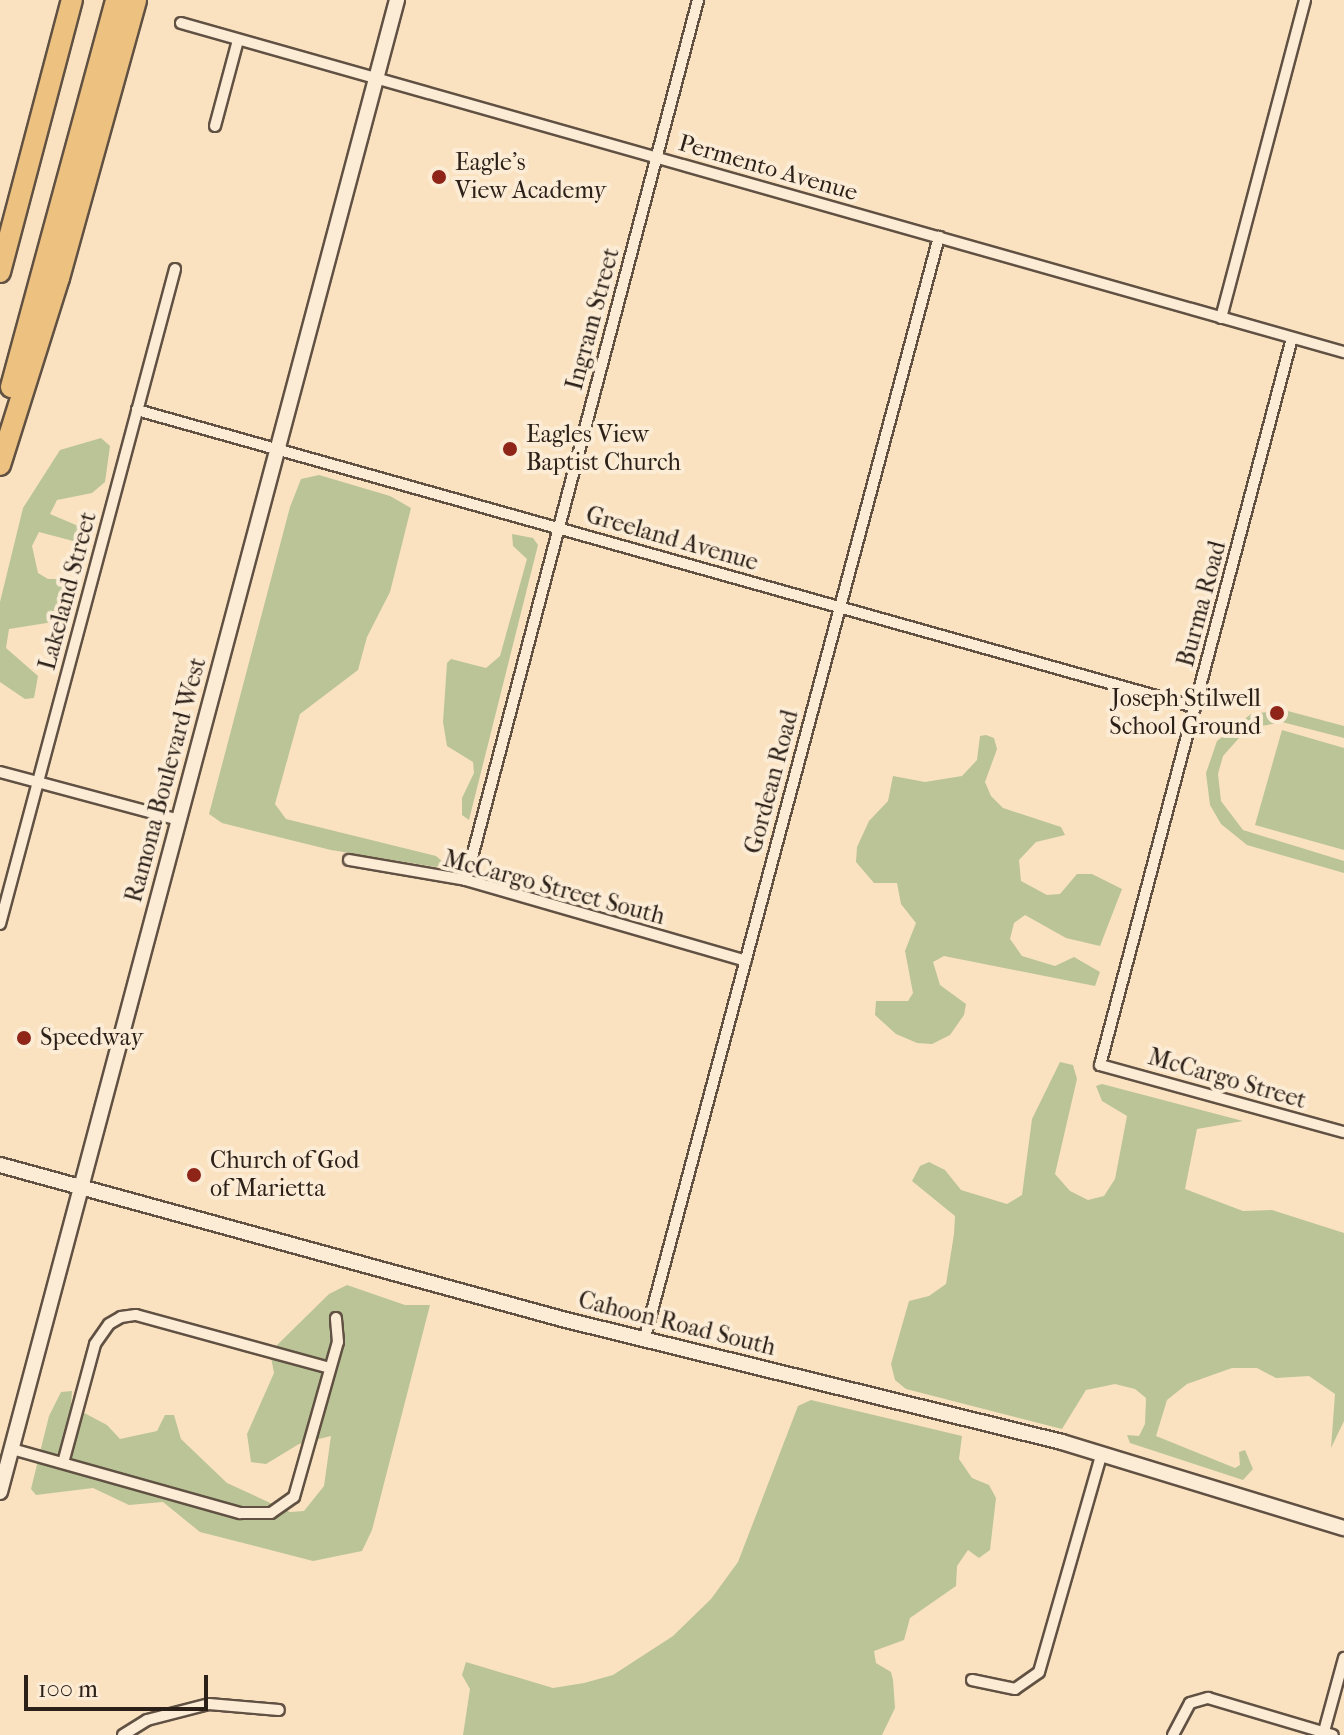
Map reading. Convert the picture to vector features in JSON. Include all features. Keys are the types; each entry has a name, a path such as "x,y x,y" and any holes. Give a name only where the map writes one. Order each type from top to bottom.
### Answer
{"highway":[{"path":"0,272 72,0"},
{"path":"0,429 116,0"},
{"path":"0,465 59,278 136,0"}],"street":[{"name":"Ramona Boulevard West","path":"0,1492 397,0"},
{"name":"Ingram Street","path":"466,880 698,0"},
{"path":"1221,318 1305,0"},
{"name":"Permento Avenue","path":"181,23 375,81 656,157 1344,352"},
{"path":"215,126 238,40"},
{"name":"Gordean Road","path":"645,1337 939,237"},
{"name":"Lakeland Street","path":"0,924 175,269"},
{"name":"Burma Road","path":"1100,1065 1292,338"},
{"name":"Greeland Avenue","path":"137,410 277,452 1195,707"},
{"path":"0,772 179,820"},
{"name":"McCargo Street South","path":"349,860 466,880 746,961"},
{"name":"McCargo Street","path":"1100,1065 1344,1132"},
{"name":"Cahoon Road South","path":"0,1165 319,1255 1102,1453 1344,1528"},
{"path":"63,1463 95,1344 109,1324 121,1317 136,1315 330,1368"},
{"path":"12,1449 240,1513 271,1513 294,1497 338,1342 336,1318"},
{"path":"972,1680 1015,1689 1039,1672 1102,1453"},
{"path":"1173,1735 1190,1703 1208,1698 1327,1734 1344,1658"},
{"path":"123,1735 147,1720 209,1704 279,1710"}],"green space":[{"path":"101,438 110,446 105,482 92,493 57,500 50,514 83,528 85,538 77,542 39,532 32,546 38,573 48,579 68,579 53,622 9,629 6,648 38,676 34,698 25,699 0,682 0,602 23,508 60,450"},
{"path":"319,475 390,496 411,508 390,592 367,637 358,670 300,714 275,804 286,819 436,856 444,863 436,867 331,850 222,823 209,814 290,507 301,479"},
{"path":"512,534 533,538 538,545 469,820 462,815 462,798 474,773 473,762 447,746 443,722 447,663 451,659 486,668 500,656 527,559 513,546"},
{"path":"1284,710 1344,726 1344,738 1282,722 1247,729 1223,756 1218,774 1221,801 1243,830 1344,861 1344,873 1247,845 1221,824 1210,805 1206,773 1217,741 1251,714"},
{"path":"1282,730 1344,748 1344,850 1255,825"},
{"path":"980,736 994,738 997,749 985,782 991,796 1003,808 1061,827 1065,835 1036,842 1019,860 1021,881 1047,895 1060,894 1077,874 1092,874 1122,889 1100,946 1066,938 1025,915 1014,923 1010,939 1022,956 1055,966 1074,957 1100,972 1095,986 944,956 933,962 940,985 966,1004 964,1015 950,1035 932,1044 917,1043 896,1034 875,1015 876,1001 908,1001 913,993 905,951 916,923 901,904 897,883 874,883 856,862 857,847 869,821 888,801 893,776 925,782 962,776 977,760"},
{"path":"1060,1062 1073,1065 1077,1079 1055,1174 1070,1191 1088,1200 1104,1196 1115,1179 1127,1116 1102,1101 1096,1086 1102,1084 1243,1121 1197,1129 1185,1189 1243,1211 1272,1210 1344,1233 1344,1421 1331,1448 1335,1394 1309,1376 1276,1378 1257,1368 1232,1368 1187,1384 1167,1400 1156,1436 1235,1468 1240,1465 1239,1452 1245,1450 1253,1469 1243,1480 1130,1443 1127,1435 1139,1436 1145,1424 1146,1398 1135,1389 1115,1384 1086,1390 1062,1429 906,1389 895,1380 891,1364 909,1301 929,1296 946,1284 954,1234 955,1216 912,1181 920,1166 929,1162 945,1170 961,1190 1007,1204 1022,1195 1032,1119"},
{"path":"347,1285 405,1305 430,1305 372,1530 362,1551 313,1561 200,1532 163,1502 129,1505 93,1488 36,1495 31,1489 49,1416 61,1392 72,1391 71,1406 107,1425 120,1439 157,1431 165,1415 174,1415 181,1439 227,1483 290,1512 304,1511 324,1486 331,1436 299,1444 266,1464 251,1462 247,1434 274,1373 270,1352 329,1294"},
{"path":"811,1400 962,1436 959,1459 972,1478 989,1485 996,1498 990,1550 979,1558 968,1550 957,1566 956,1586 910,1618 904,1640 874,1651 876,1663 891,1672 893,1680 895,1708 882,1735 463,1735 470,1689 462,1675 466,1662 553,1688 613,1675 673,1636 711,1599 738,1562 798,1406"}],"place":[{"name":"Eagle's View Academy","path":"439,177"},
{"name":"Eagles View Baptist Church","path":"510,449"},
{"name":"Joseph Stilwell School Ground","path":"1277,713"},
{"name":"Speedway","path":"24,1038"},
{"name":"Church of God of Marietta","path":"194,1175"}]}
